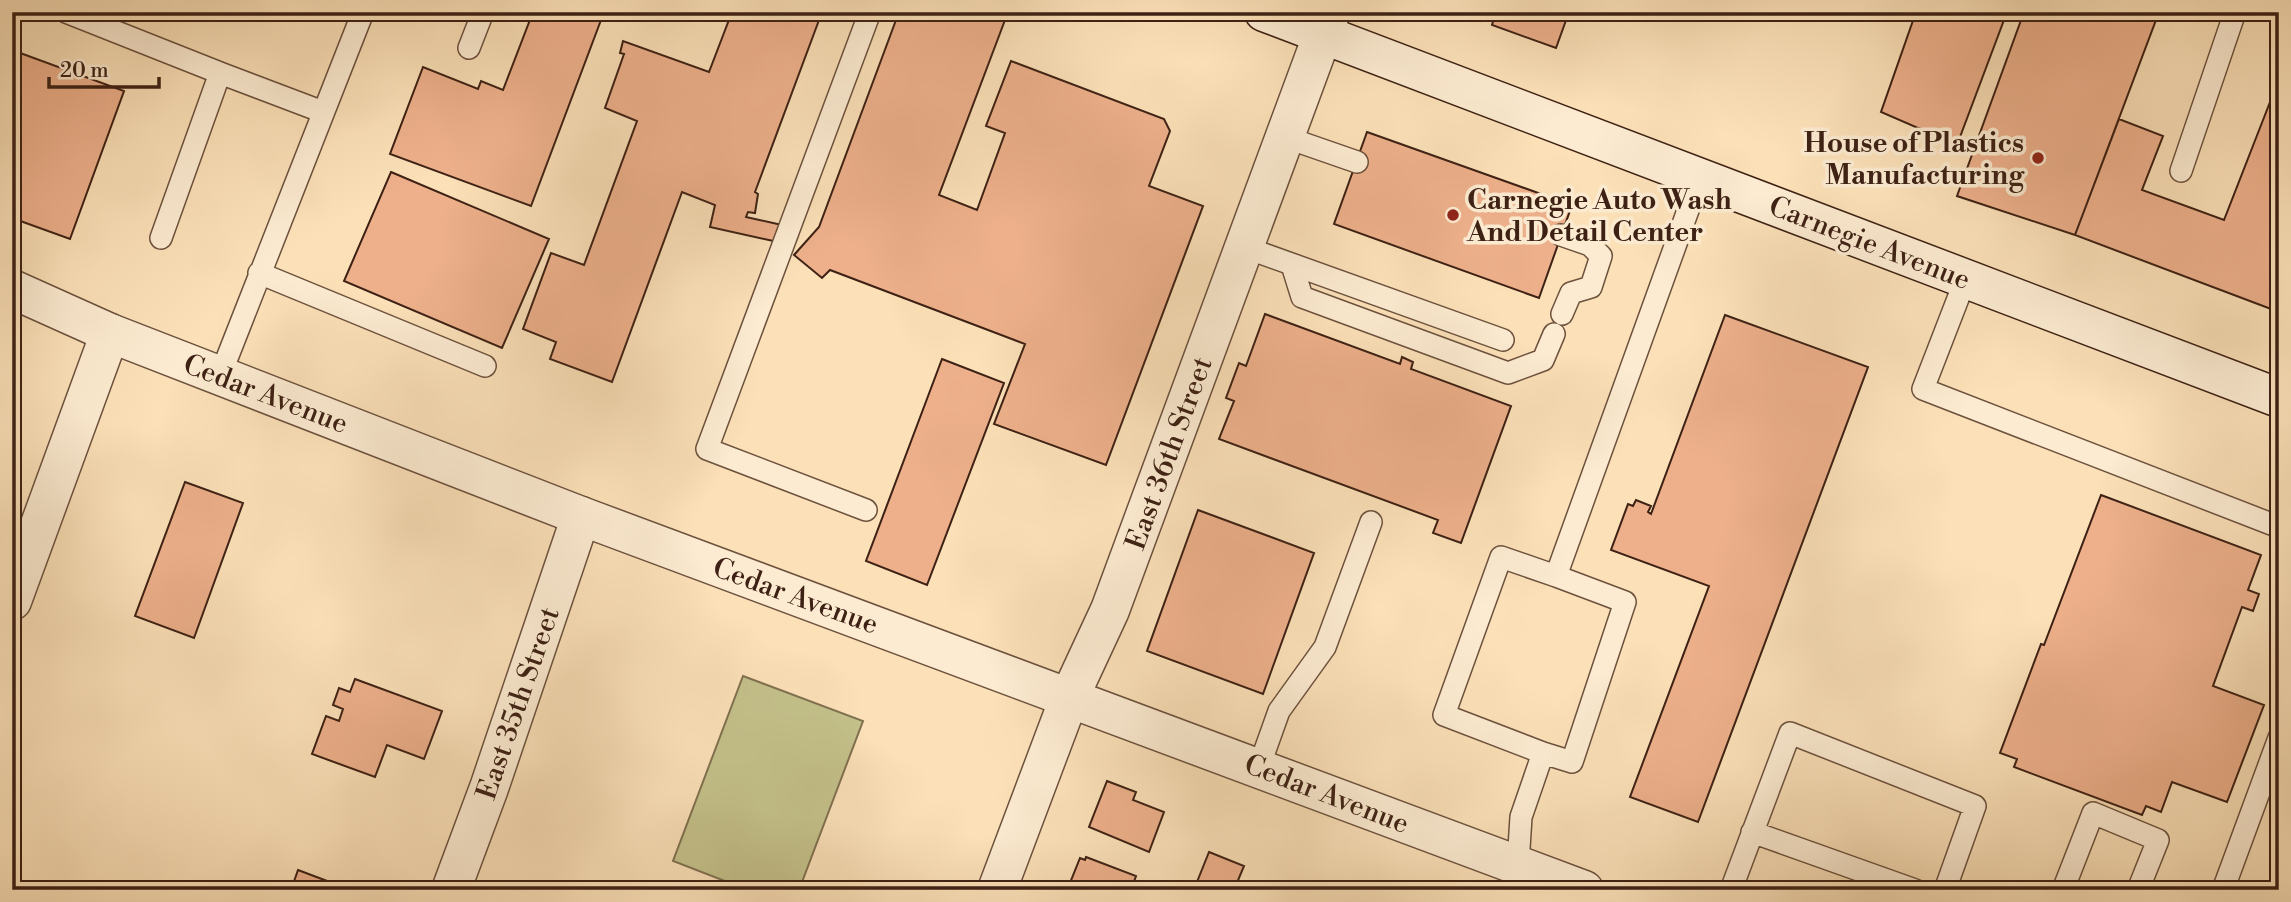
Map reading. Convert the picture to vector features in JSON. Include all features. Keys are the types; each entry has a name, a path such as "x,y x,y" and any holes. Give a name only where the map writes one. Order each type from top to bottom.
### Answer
{"street":[{"name":"Carnegie Avenue","path":"1264,12 1327,23 1700,177 2279,398"},
{"name":"East 36th Street","path":"997,890 1070,696 1110,610 1327,23"},
{"name":"Cedar Avenue","path":"12,289 110,333 581,516 1259,767 1513,877 1584,890"},
{"path":"12,601 110,333"},
{"name":"East 35th Street","path":"451,890 489,788 581,516"}],"lane":[{"path":"66,12 323,112"},
{"path":"220,376 363,12"},
{"path":"469,48 483,12"},
{"path":"866,510 707,449 870,12"},
{"path":"2180,171 2235,12"},
{"path":"162,238 220,74"},
{"path":"1285,137 1357,162"},
{"path":"1556,576 1700,177"},
{"path":"1292,265 1302,297 1508,373 1543,360 1571,293 1591,287 1601,256 1590,245 1561,235"},
{"path":"1244,247 1503,340"},
{"path":"259,273 485,366"},
{"path":"1966,278 1923,388 2279,527"},
{"path":"1259,767 1279,711 1325,647 1371,522"},
{"path":"1501,557 1556,576 1625,602 1572,762 1444,715 1501,557"},
{"path":"1731,890 1790,733 1975,806 1945,890"},
{"path":"2223,890 2279,737"},
{"path":"1513,877 1521,817 1543,753"},
{"path":"2063,890 2093,813 2158,840 2138,890"},
{"path":"1752,832 1914,890"}],"shaded area":[{"path":"743,676 863,721 799,890 748,890 673,861"}],"building":[{"path":"533,12 604,12 531,206 390,154 423,67 478,89 481,81 503,90"},
{"path":"732,12 822,12 755,192 758,194 755,213 748,212 746,217 782,225 778,242 710,227 715,205 682,192 612,382 550,359 556,342 523,329 551,253 584,265 637,121 605,108 624,54 620,53 623,41 709,72"},
{"path":"899,12 1008,12 939,195 977,210 1005,133 986,126 1011,61 1164,119 1170,131 1149,186 1203,206 1106,465 994,424 1025,344 830,270 822,278 794,255 819,227"},
{"path":"1457,12 1483,12 1480,21"},
{"path":"1496,12 1569,12 1556,48 1492,25"},
{"path":"1916,12 2007,12 1957,145 1881,112"},
{"name":"House of Plastics Manufacturing","path":"2024,12 2159,12 2075,235 1957,196"},
{"path":"12,50 124,91 70,239 12,218"},
{"name":"House of Plastics Manufacturing","path":"2279,79 2279,312 2075,235 2119,119 2163,136 2142,190 2224,220"},
{"name":"Carnegie Auto Wash And Detail Center","path":"1367,132 1572,205 1539,298 1334,224"},
{"path":"391,172 549,239 502,348 344,281"},
{"path":"1265,314 1400,364 1402,357 1413,362 1411,369 1511,406 1461,543 1433,533 1438,520 1219,439 1234,401 1226,398 1239,363 1246,366"},
{"path":"1725,315 1868,367 1698,822 1630,797 1709,586 1611,550 1628,504 1633,506 1636,500 1651,506 1648,512 1651,514"},
{"path":"942,359 1004,383 927,585 866,561"},
{"path":"185,482 243,503 194,638 135,616"},
{"path":"2101,495 2261,555 2248,590 2259,594 2253,611 2242,607 2213,686 2264,705 2227,802 2172,782 2161,812 2146,806 2142,815 2014,767 2017,759 2000,753"},
{"path":"1198,510 1314,553 1263,694 1147,651"},
{"path":"355,679 442,711 424,759 387,745 375,777 312,754 326,716 339,721 343,709 333,705 339,688 350,692"},
{"path":"1107,781 1136,792 1133,800 1164,812 1149,852 1089,827"},
{"path":"1209,852 1244,866 1234,890 1201,890 1195,887"},
{"path":"1086,857 1136,876 1131,890 1077,890 1075,885 1070,883 1080,858 1085,860"},
{"path":"298,870 351,890 291,890"}],"place":[{"name":"House of Plastics Manufacturing","path":"2038,158"},
{"name":"Carnegie Auto Wash And Detail Center","path":"1453,215"}]}
